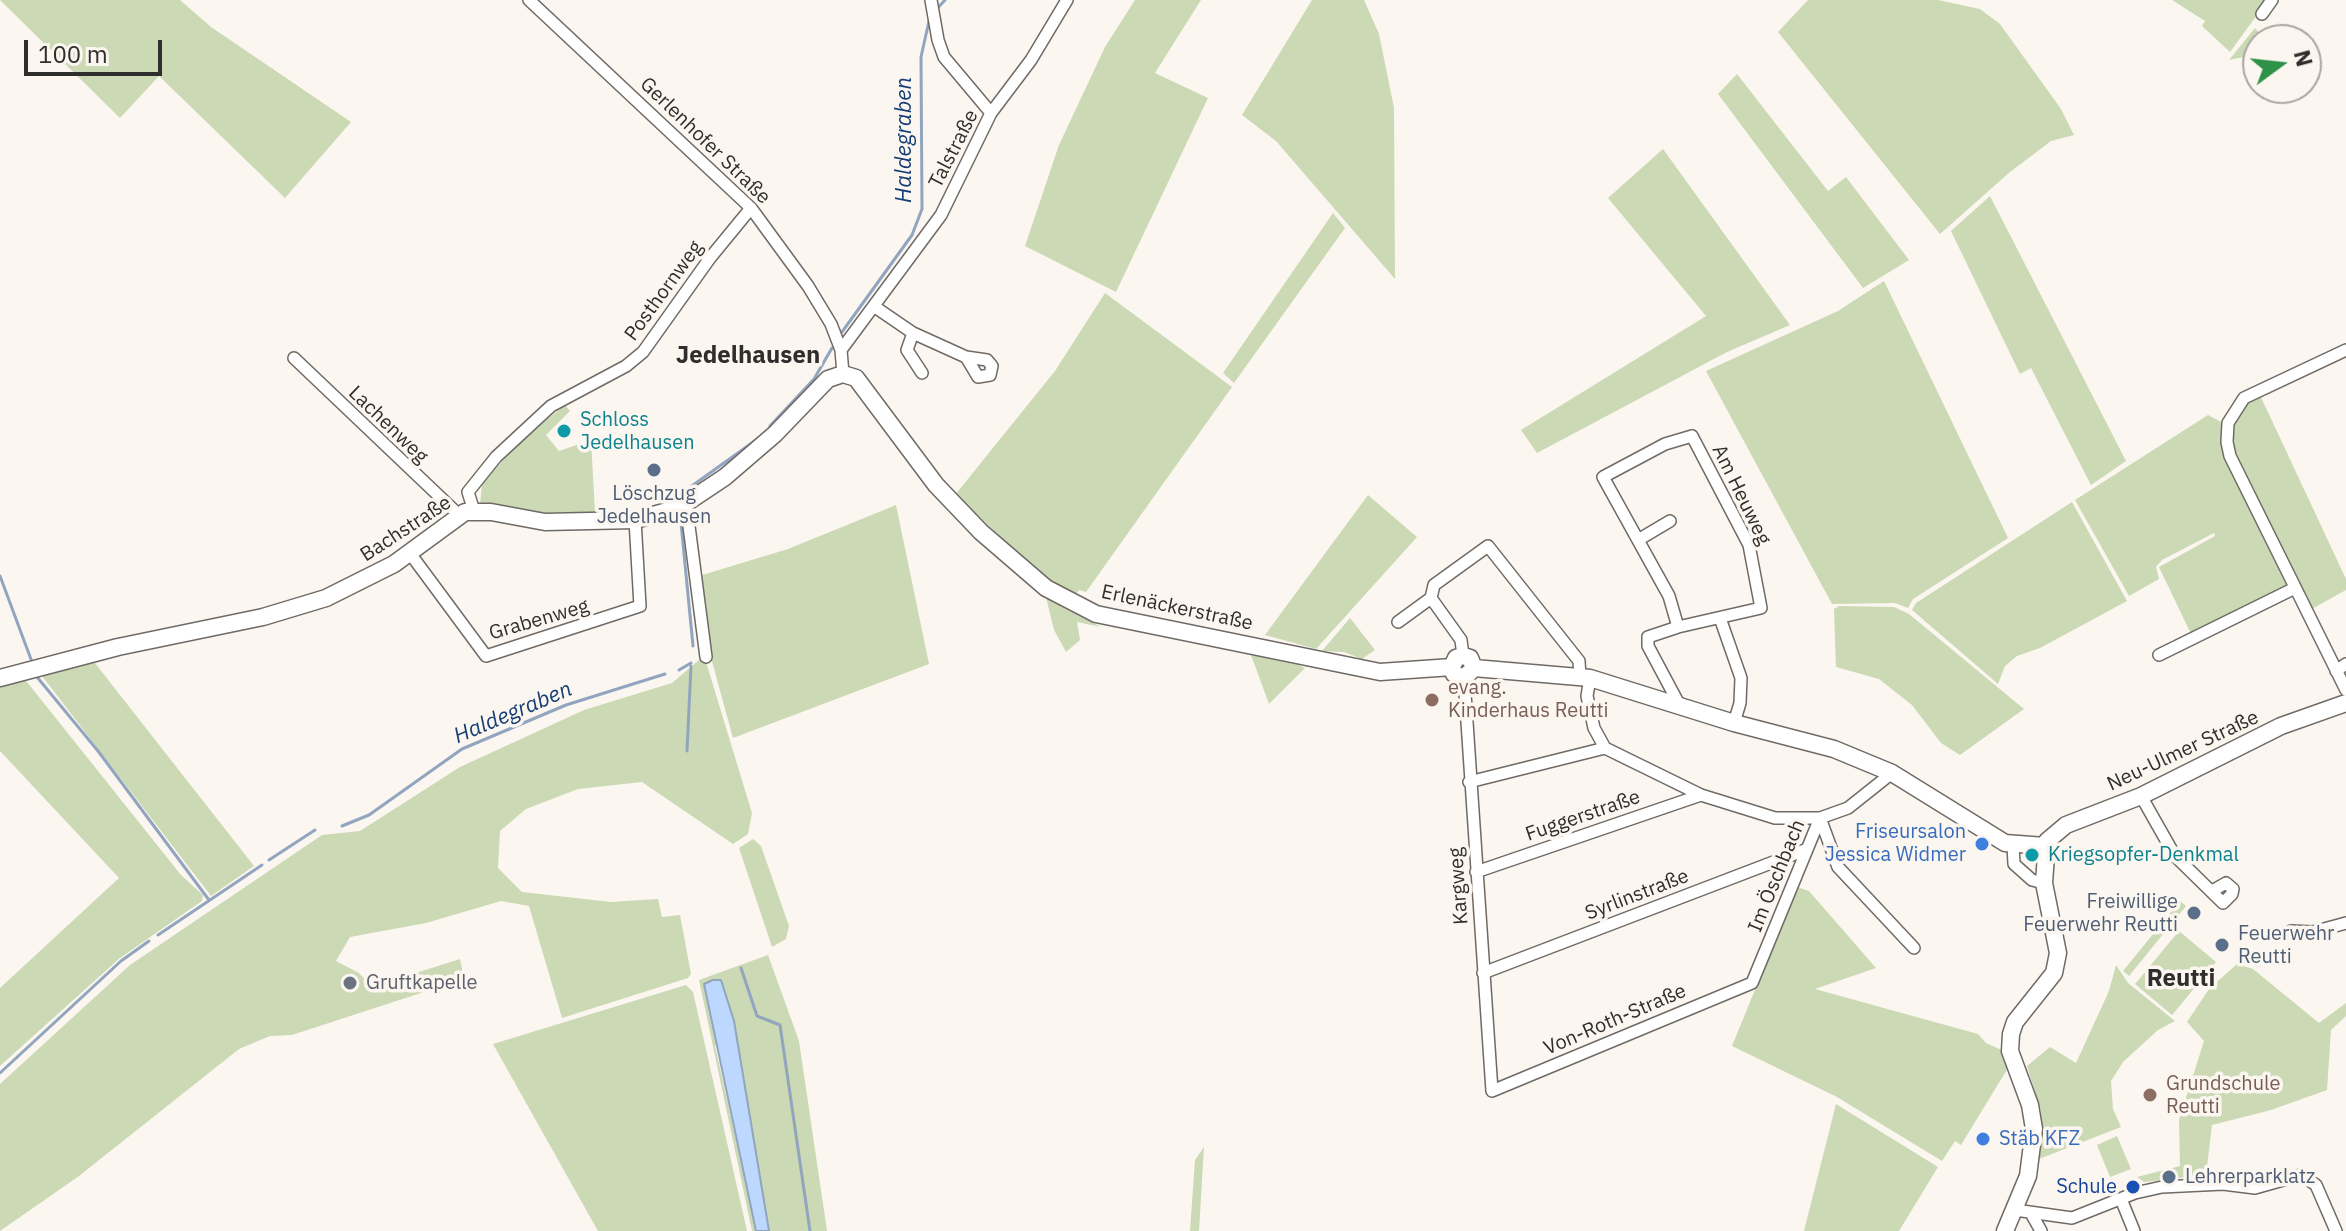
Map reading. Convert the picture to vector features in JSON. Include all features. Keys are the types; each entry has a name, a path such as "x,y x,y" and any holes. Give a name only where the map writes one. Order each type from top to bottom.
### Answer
{"street":[{"name":"Gerlenhofer Straße","path":"529,0 751,208 808,286 831,324 841,350 843,374"},
{"path":"931,0 944,57 991,113"},
{"name":"Talstraße","path":"841,350 941,215 991,113 1031,60 1067,0"},
{"path":"2262,14 2272,0"},
{"name":"Posthornweg","path":"467,513 468,492 496,457 551,406 575,390 626,366 643,352 706,263 751,208"},
{"path":"875,307 913,333 966,357"},
{"path":"913,333 907,350 922,373"},
{"path":"2346,350 2244,398 2228,423 2230,456 2295,588 2341,667 2346,690"},
{"name":"Lachenweg","path":"294,358 467,513"},
{"name":"Bachstraße","path":"0,678 118,647 297,607 379,572 467,513 545,522 635,520 686,503 745,461 828,379 843,374"},
{"name":"Erlenäckerstraße","path":"843,374 856,378 936,485 961,512 1046,588 1096,614 1380,672 1463,667 1585,678 1734,723 1834,749 1892,773 1933,801 2013,845"},
{"name":"Am Heuweg","path":"1678,627 1669,596 1603,477 1665,444 1692,436 1749,545 1761,608 1648,637 1648,646 1680,706"},
{"path":"686,503 706,657"},
{"name":"Grabenweg","path":"409,552 486,656 640,606 635,520"},
{"path":"1638,540 1670,521"},
{"path":"1398,622 1431,598 1434,585 1488,546 1579,661 1594,728 1605,748 1701,795 1775,818 1820,818 1838,867 1914,948"},
{"path":"2159,655 2295,588"},
{"path":"1431,598 1461,640 1463,667"},
{"path":"1720,618 1740,676 1740,703 1734,723"},
{"name":"Kargweg","path":"1463,667 1492,1091"},
{"name":"Neu-Ulmer Straße","path":"2045,846 2051,835 2066,825 2141,796 2281,726 2346,703"},
{"path":"1469,782 1605,748"},
{"name":"Im Öschbach","path":"1752,983 1820,818 1848,808 1892,773"},
{"name":"Fuggerstraße","path":"1476,872 1701,795"},
{"path":"2141,796 2175,856 2212,891"},
{"path":"2005,1231 2023,1211 2034,1129 2030,1105 2010,1051 2011,1034 2015,1022 2054,973 2058,953 2044,883 2045,846 2013,845 2014,864 2032,880 2044,883"},
{"name":"Syrlinstraße","path":"1483,973 1805,850"},
{"path":"2291,931 2313,932 2346,923"},
{"name":"Von-Roth-Straße","path":"1492,1091 1752,983"},
{"path":"2023,1211 2072,1218 2143,1191 2180,1185 2255,1188 2305,1175 2316,1185 2336,1231 2346,1228"},
{"path":"2121,1199 2134,1231"},
{"path":"2023,1211 2041,1231"}],"green space":[{"path":"0,0 180,0 211,27 351,122 285,198 159,76 120,118"},
{"path":"1135,0 1201,0 1155,73 1208,98 1116,292 1025,246 1059,145 1105,47"},
{"path":"1312,0 1364,0 1379,34 1394,108 1395,279 1276,141 1242,115"},
{"path":"1808,0 1938,0 1980,9 2000,24 2061,109 2074,135 2051,141 2010,172 1940,234 1778,32"},
{"path":"2172,0 2268,0 2250,24 2242,24 2242,36 2230,52 2202,26 2205,21"},
{"path":"2242,44 2242,57 2229,60"},
{"path":"1737,74 1828,191 1846,177 1909,260 1863,288 1718,94"},
{"path":"1663,149 1790,325 1727,352 1537,453 1521,430 1706,316 1608,198"},
{"path":"1990,196 2126,461 2091,485 2031,368 2020,374 1951,231"},
{"path":"1333,213 1345,228 1234,383 1223,373"},
{"path":"1884,281 2008,538 1913,599 1908,608 1895,603 1832,604 1706,371 1838,311"},
{"path":"1105,293 1232,387 1086,592 1079,590 1074,597 1045,577 955,495 1055,371"},
{"path":"2259,393 2346,579 2346,590 2310,610 2235,454 2233,425 2246,402"},
{"path":"565,405 570,411 546,435 559,451 591,440 595,513 613,512 614,517 547,517 480,504 482,485 494,470 526,436"},
{"path":"2208,415 2225,424 2224,432 2289,587 2192,636 2159,567 2215,536 2214,533 2162,560 2156,567 2159,579 2129,596 2075,500"},
{"path":"1368,495 1417,537 1316,649 1265,635"},
{"path":"2072,502 2127,601 2040,648 2017,656 2005,666 1998,684 1912,610 1916,603"},
{"path":"896,505 929,664 733,738 710,654 699,576 788,549"},
{"path":"1046,597 1101,627 1077,622 1080,640 1066,652 1054,630"},
{"path":"1839,606 1894,607 1909,614 2024,709 1960,755 1941,743 1912,705 1879,679 1836,667 1834,609"},
{"path":"1350,618 1375,650 1362,659 1344,652 1322,651"},
{"path":"1251,655 1298,665 1305,668 1269,704"},
{"path":"91,658 254,866 211,896 39,672"},
{"path":"700,659 706,662 752,813 748,834 733,844 642,782 578,789 526,809 500,831 498,868 522,892 611,902 658,899 662,917 680,915 691,974 688,978 562,1018 529,906 501,901 426,923 350,937 336,961 359,973 372,987 460,959 464,979 292,1035 270,1036 239,1049 79,1176 0,1231 0,1084 130,965 322,835 360,831 460,767 584,710 672,683"},
{"path":"23,677 181,875 203,895 202,901 120,958 0,1066 0,988 119,878 0,751 0,683"},
{"path":"753,839 761,846 789,926 786,939 772,947 739,848"},
{"path":"1797,887 1809,891 1876,968 1815,989 1978,1034 1986,1043 2004,1051 2008,1068 1961,1145 1955,1141 1942,1161 1837,1097 1732,1046"},
{"path":"2180,901 2186,906 2129,976 2123,971"},
{"path":"2179,931 2216,962 2172,1015 2135,984"},
{"path":"768,955 799,1041 827,1231 769,1231 734,1021 715,1046 754,1220 756,1231 752,1231 699,980"},
{"path":"2237,964 2253,969 2319,1023 2346,1003 2346,1016 2331,1030 2327,1090 2271,1110 2212,1125 2206,1175 2144,1182 2137,1177 2180,1166 2179,1120 2204,1041 2187,1022 2209,989"},
{"path":"2116,965 2128,983 2175,1021 2158,1030 2123,1062 2111,1081 2113,1109 2121,1127 2039,1159 2041,1111 2027,1066 2050,1047 2076,1063 2109,991"},
{"path":"686,985 693,992 747,1231 598,1231 493,1044"},
{"path":"1836,1104 1938,1167 1899,1231 1804,1231"},
{"path":"2117,1136 2131,1169 2110,1177 2097,1145"},
{"path":"1204,1147 1199,1231 1190,1231 1195,1160"}],"water":[{"path":"721,980 734,1021 769,1231 756,1231 704,984"}],"waterway":[{"name":"Haldegraben","path":"935,11 945,0"},
{"name":"Haldegraben","path":"842,332 912,235 922,209 921,57 929,21"},
{"name":"Haldegraben","path":"770,426 814,379 832,348"},
{"name":"Haldegraben","path":"689,488 756,440"},
{"name":"Haldegraben","path":"681,523 693,646"},
{"path":"0,576 32,662"},
{"name":"Haldegraben","path":"679,670 691,663"},
{"path":"687,751 691,666"},
{"name":"Haldegraben","path":"342,826 369,815 462,749 566,705 665,674"},
{"path":"37,677 98,751 209,900"},
{"name":"Haldegraben","path":"269,860 315,830"},
{"name":"Haldegraben","path":"158,935 262,865"},
{"name":"Haldegraben","path":"0,1073 121,961 149,941"},
{"path":"741,968 757,1016 780,1025 810,1231"}],"place":[{"name":"Schloss Jedelhausen","path":"564,431"},
{"name":"Löschzug Jedelhausen","path":"654,470"},
{"name":"evang. Kinderhaus Reutti","path":"1432,700"},
{"name":"Friseursalon Jessica Widmer","path":"1982,844"},
{"name":"Kriegsopfer-Denkmal","path":"2032,855"},
{"name":"Freiwillige Feuerwehr Reutti","path":"2194,913"},
{"name":"Feuerwehr Reutti","path":"2222,945"},
{"name":"Gruftkapelle","path":"350,983"},
{"name":"Grundschule Reutti","path":"2150,1095"},
{"name":"Stäb KFZ","path":"1983,1139"},
{"name":"Lehrerparklatz","path":"2169,1177"},
{"name":"Schule","path":"2133,1187"}],"district":[{"name":"Jedelhausen","path":"748,356"},
{"name":"Reutti","path":"2181,979"}]}
